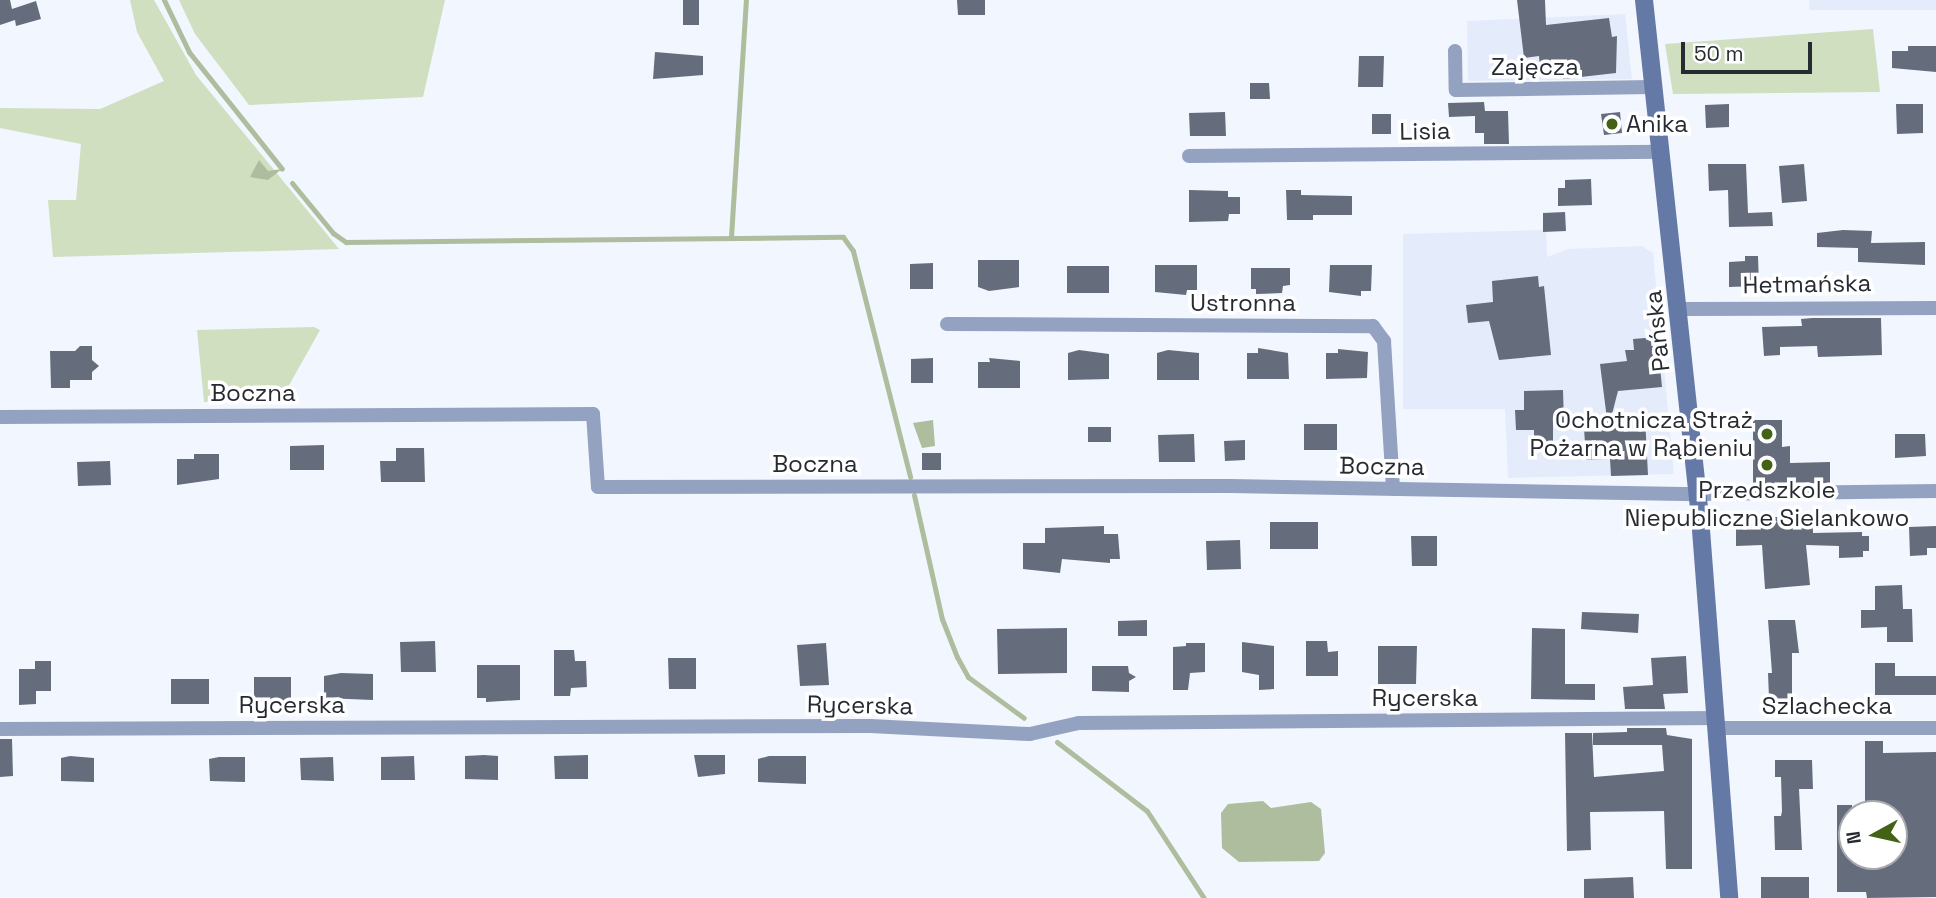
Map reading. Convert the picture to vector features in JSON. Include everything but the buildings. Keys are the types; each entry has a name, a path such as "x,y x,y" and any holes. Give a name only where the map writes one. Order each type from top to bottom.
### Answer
{"street":[{"name":"Pańska","path":"1645,4 1698,494 1718,723 1729,898"},
{"name":"Zajęcza","path":"1455,51 1456,90 1652,87"},
{"name":"Lisia","path":"1189,156 1662,152"},
{"name":"Hetmańska","path":"1679,309 1936,308"},
{"name":"Ustronna","path":"947,324 1373,326 1384,341 1393,489"},
{"name":"Boczna","path":"0,417 593,414 598,487 1393,489 1698,494 1936,491"},
{"name":"Rycerska","path":"0,729 870,726 1030,734 1079,723 1718,723"},
{"name":"Szlachecka","path":"1718,723 1936,728"}],"shaded area":[{"path":"130,0 154,0 196,75 339,249 53,257 48,200 76,200 81,144 0,128 0,108 100,109 164,81 137,32"},
{"path":"179,0 445,0 423,97 249,105 195,34"},
{"path":"1809,0 1936,0 1936,10 1810,10"},
{"path":"1625,14 1632,79 1468,81 1467,21"},
{"path":"1873,29 1880,92 1673,94 1665,44"},
{"path":"259,160 268,171 282,169 268,180 250,177"},
{"path":"1546,230 1547,257 1568,249 1642,246 1653,253 1674,474 1508,478 1505,409 1403,409 1403,234"},
{"path":"314,327 320,330 283,396 204,402 197,330"},
{"path":"933,420 935,446 922,448 913,423"},
{"path":"1263,801 1271,808 1311,802 1321,809 1325,853 1319,861 1239,862 1222,848 1221,813 1228,804"}],"waterway":[{"path":"164,0 189,52 282,169"},
{"path":"731,237 746,0"},
{"path":"292,183 333,233 346,242 843,237 853,251 910,477"},
{"path":"914,495 942,619 957,657 968,677 1024,718"},
{"path":"1057,742 1147,811 1204,898"}],"place":[{"name":"Anika","path":"1612,124"},
{"name":"Ochotnicza Straż Pożarna w Rąbieniu","path":"1767,434"},
{"name":"Przedszkole Niepubliczne Sielankowo","path":"1767,465"}]}
